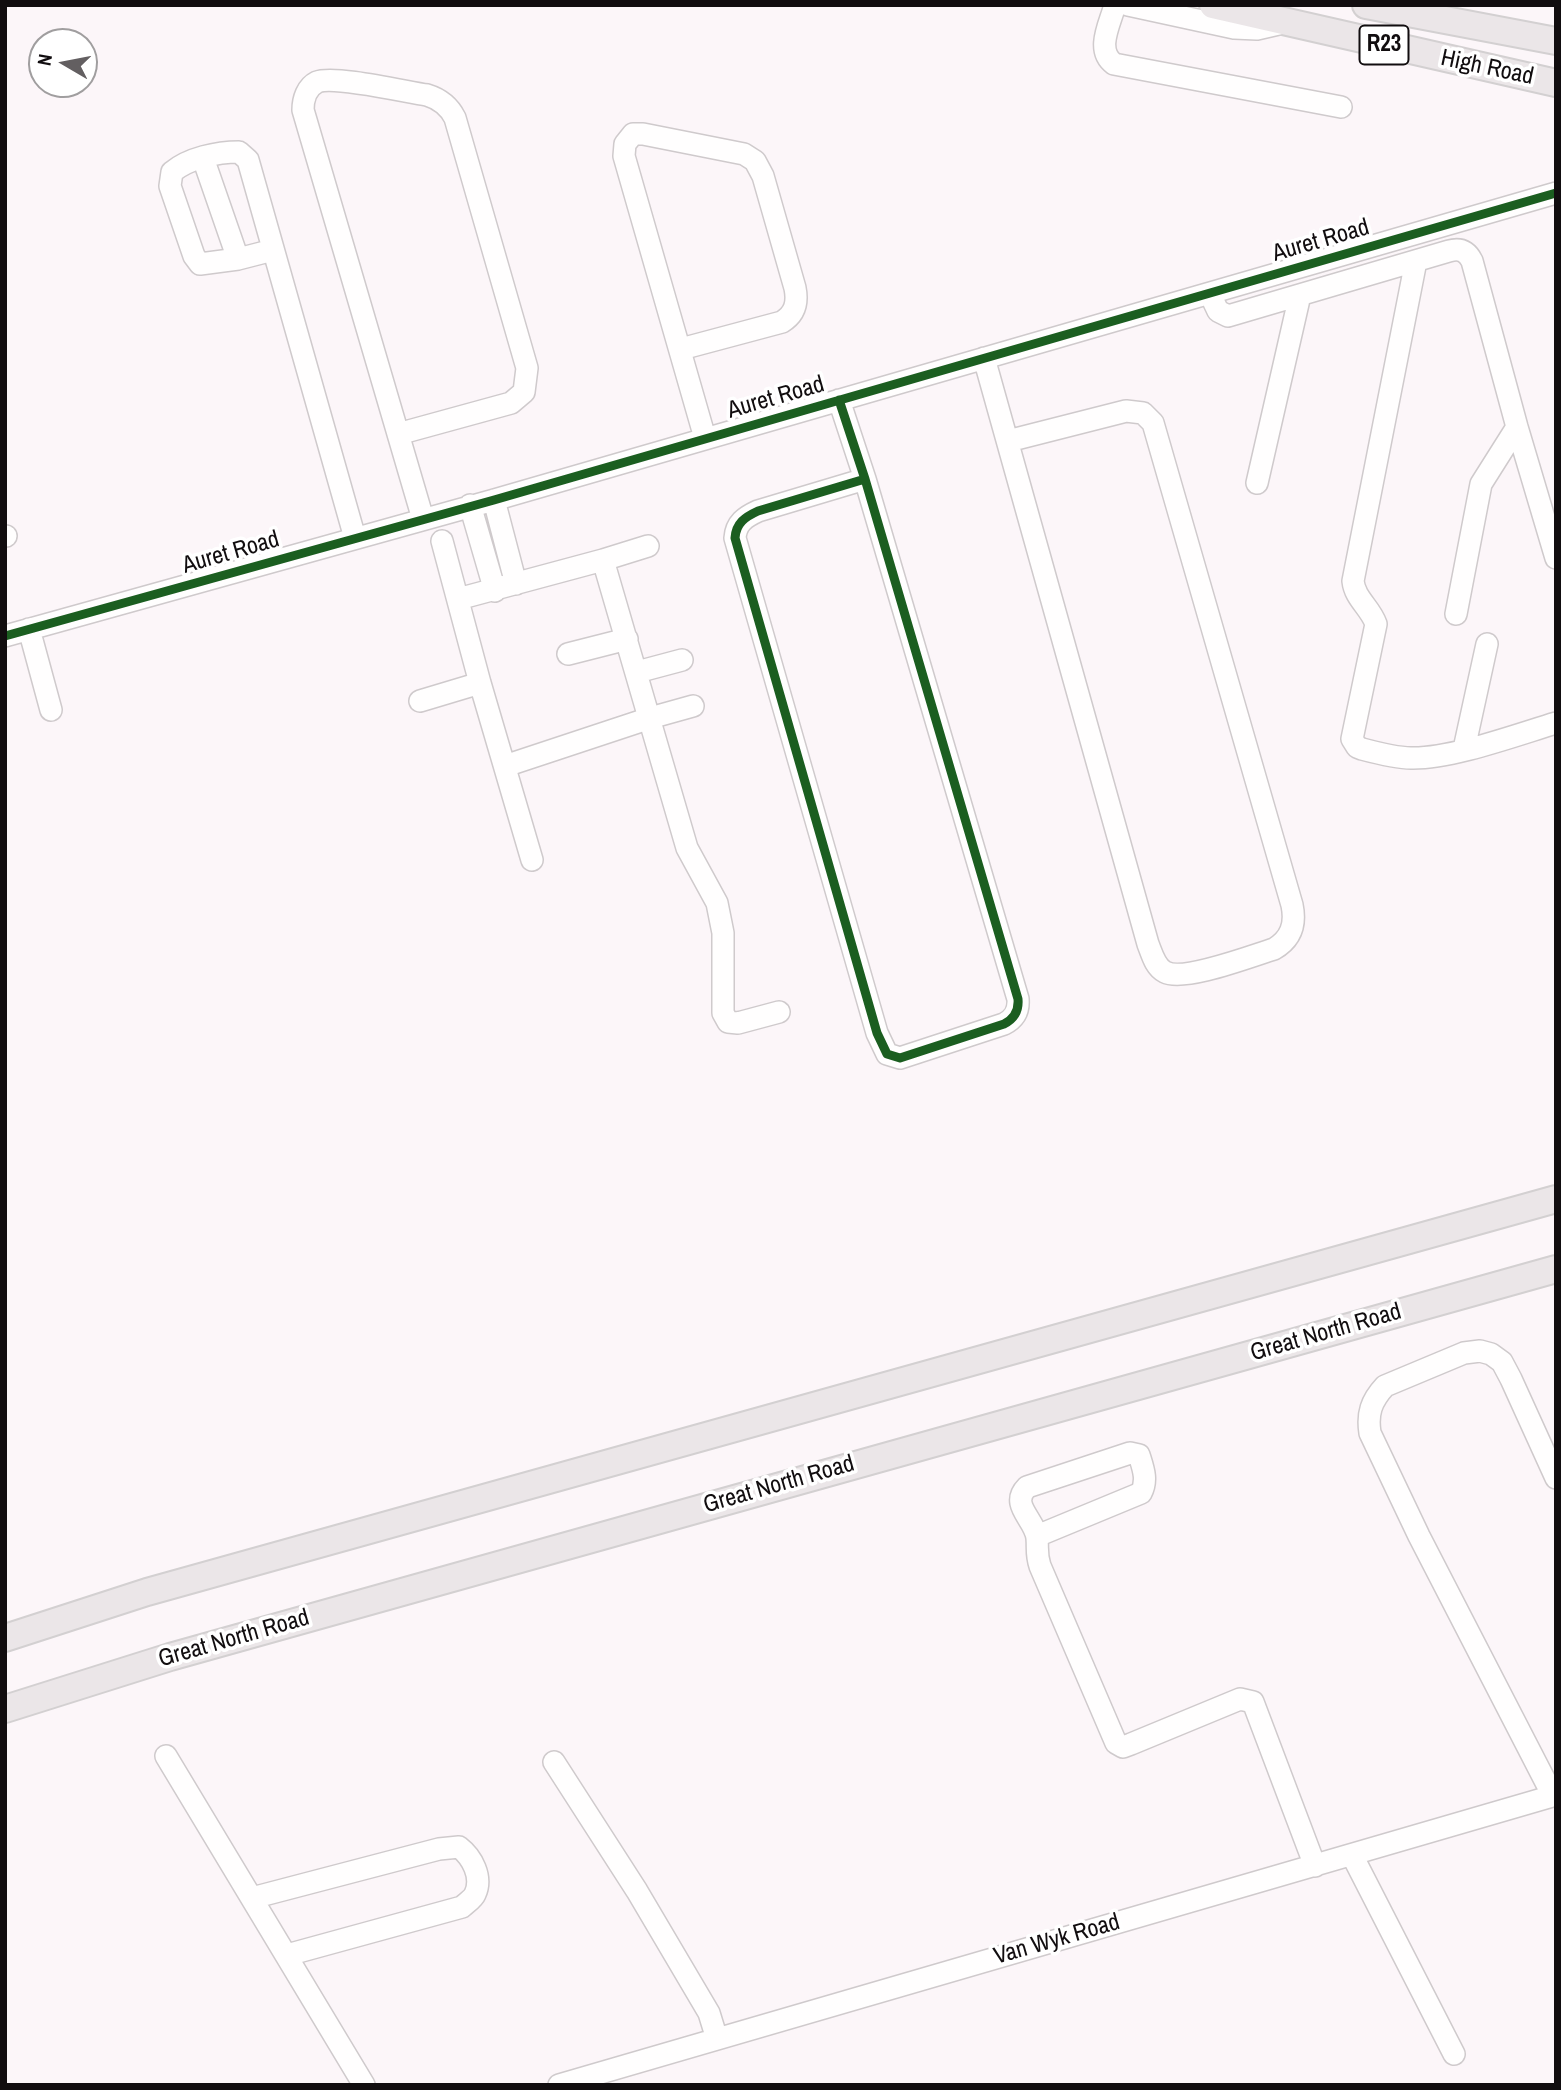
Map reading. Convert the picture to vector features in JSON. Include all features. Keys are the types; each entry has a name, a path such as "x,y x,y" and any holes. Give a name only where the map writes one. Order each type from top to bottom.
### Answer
{"main road":[{"name":"High Road","path":"1213,5 1556,83"},
{"name":"High Road","path":"1366,5 1556,41"},
{"path":"5,1638 160,1588 1556,1199"},
{"name":"Great North Road","path":"5,1709 196,1649 1556,1269"}],"street":[{"path":"1115,5 1103,46 1107,59 1114,64 1341,107"},
{"path":"1128,5 1234,28 1257,29 1285,23"},
{"path":"398,435 511,403 524,392 527,368 455,118 450,109 427,95 321,81 312,85 306,93 303,110 398,435 423,519"},
{"path":"681,349 782,322 796,306 795,288 763,176 755,161 735,152 633,134 625,144 624,156 705,438"},
{"path":"273,250 238,259 200,264 194,256 170,186 172,172 182,164 226,152 239,152 248,160 355,538"},
{"path":"203,158 238,259"},
{"name":"Auret Road","path":"5,636 494,500 1556,193"},
{"path":"1210,294 1218,312 1228,316 1416,261 1457,250 1464,251 1470,257 1556,558"},
{"path":"1416,261 1353,581 1357,596 1376,624 1352,739 1357,747 1362,749 1408,758 1464,749 1556,723"},
{"path":"1257,483 1300,295"},
{"path":"984,358 1148,944 1156,964 1165,972 1187,975 1274,949 1283,944 1290,933 1294,915 1292,905 1153,423 1143,413 1126,411 1008,441"},
{"path":"839,400 865,479 1018,1004 1014,1017 1004,1024 900,1058 887,1054 877,1033 734,538 738,524 748,515 865,479"},
{"path":"1456,614 1481,484 1517,428"},
{"path":"494,500 516,584"},
{"path":"470,505 495,590"},
{"path":"442,541 532,860"},
{"path":"458,599 648,546"},
{"path":"603,560 687,848 716,903 720,918 723,933 723,1013 728,1022 738,1023 779,1012"},
{"path":"29,629 51,710"},
{"path":"568,654 627,639"},
{"path":"1464,749 1487,644"},
{"path":"637,672 682,660"},
{"path":"420,701 480,683"},
{"path":"505,765 692,706"},
{"path":"1555,1796 1419,1536 1370,1433 1368,1419 1371,1406 1376,1395 1385,1386 1464,1353 1480,1351 1491,1354 1502,1362 1511,1379 1556,1478"},
{"path":"1037,1536 1141,1493 1144,1475 1139,1455 1130,1453 1027,1487 1021,1493 1020,1502 1037,1536 1035,1551 1040,1566 1116,1743 1123,1747 1240,1699 1253,1702 1315,1866"},
{"path":"166,1756 364,2085"},
{"path":"554,1762 637,1891 709,2013 717,2039"},
{"name":"Van Wyk Road","path":"559,2085 1555,1796"},
{"path":"252,1898 439,1849 459,1847 469,1855 478,1879 475,1896 462,1907 287,1955"},
{"path":"1352,1854 1454,2054"}],"cycle path":[{"path":"5,636 494,500 1556,193"},
{"path":"839,400 865,479 1018,999 1015,1014 1004,1024 900,1058 887,1054 877,1033 735,538 742,521 758,511 865,479"}]}
